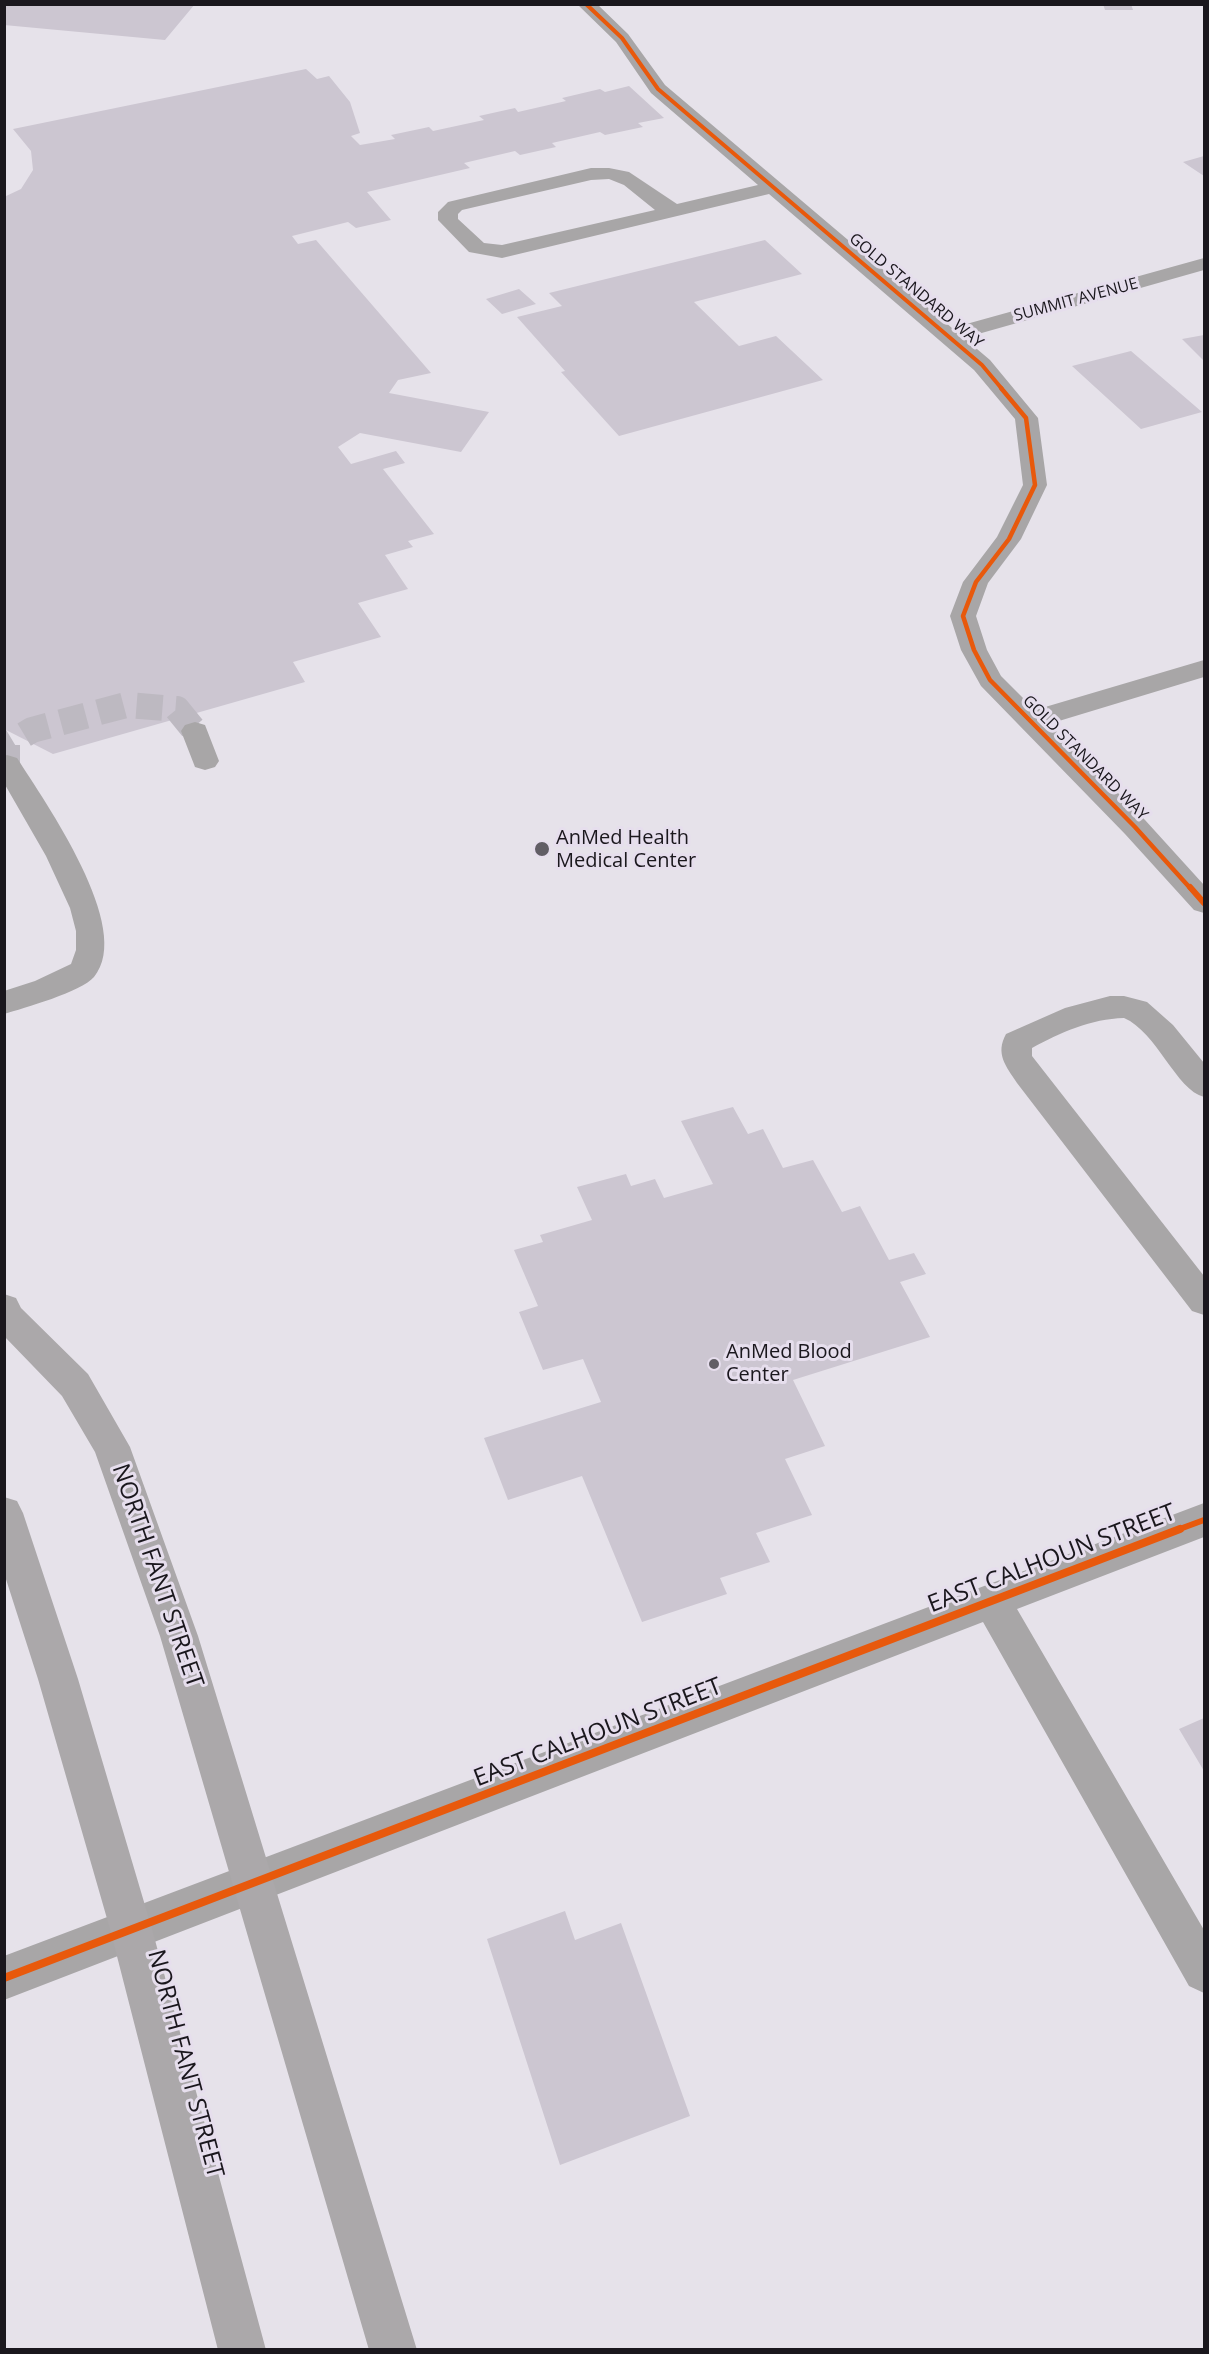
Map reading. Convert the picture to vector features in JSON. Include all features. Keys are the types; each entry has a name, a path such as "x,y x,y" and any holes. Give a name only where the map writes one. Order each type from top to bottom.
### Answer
{"main road":[{"name":"NORTH FANT STREET","path":"6,1321 75,1385 112,1447 179,1636 393,2349"},
{"name":"NORTH FANT STREET","path":"6,1525 58,1679 131,1929 242,2349"}],"street":[{"name":"GOLD STANDARD WAY","path":"586,4 622,38 658,89 982,365 1026,418 1035,485 1009,539 976,582 963,616 974,650 990,680 1135,827 1204,903"},
{"path":"677,211 665,208 627,176 609,172 591,174 455,206 448,212 448,220 474,248 492,254 677,211 773,188"},
{"name":"SUMMIT AVENUE","path":"948,336 1204,264"},
{"path":"1030,721 1204,668"},
{"path":"195,731 206,761"},
{"path":"4,1003 46,989 82,971 91,950 89,924 73,878 7,764"},
{"path":"1204,1085 1152,1022 1136,1010 1116,1005 1032,1033 1017,1041 1016,1057 1028,1075 1204,1300"},
{"name":"EAST CALHOUN STREET","path":"4,1978 1204,1520"},
{"path":"992,1601 1204,1971"}],"building":[{"path":"4,4 195,4 165,40 4,25"},
{"path":"1103,4 1131,4 1133,10 1105,10"},
{"path":"306,69 317,79 329,76 350,102 360,133 351,136 360,145 395,139 391,135 429,127 433,131 484,120 479,116 515,108 518,112 566,101 562,98 600,89 605,92 629,86 664,118 638,123 643,127 605,135 600,132 552,143 556,147 520,155 515,151 464,163 470,168 367,192 391,220 356,228 348,222 292,236 298,244 316,240 431,373 398,380 389,393 489,412 461,452 360,433 338,447 351,464 396,451 405,463 383,469 434,534 408,541 413,547 385,555 408,589 358,603 381,637 293,662 305,682 53,754 4,729 4,197 21,189 33,170 31,151 13,129"},
{"path":"1204,156 1204,176 1183,162"},
{"path":"765,240 802,274 694,302 739,346 776,336 823,380 619,436 561,372 565,371 517,317 562,306 549,293"},
{"path":"519,289 536,304 502,314 486,299"},
{"path":"1204,335 1204,361 1182,339"},
{"path":"1131,351 1202,412 1141,429 1072,366"},
{"name":"AnMed Blood Center","path":"733,1107 748,1134 763,1129 783,1168 813,1160 842,1212 860,1206 889,1260 914,1253 926,1274 900,1282 930,1337 793,1380 825,1446 785,1459 812,1515 756,1533 770,1562 720,1578 727,1594 642,1622 582,1476 508,1500 484,1438 601,1402 583,1359 543,1370 519,1312 538,1306 514,1250 543,1242 540,1235 592,1220 577,1187 626,1174 631,1186 655,1179 664,1198 713,1184 681,1121"},
{"path":"1204,1718 1204,1771 1179,1729"},
{"path":"565,1911 575,1940 621,1923 690,2116 560,2165 487,1939"}],"tunnel":[{"path":"7,764 7,745 32,730 126,705 177,709 195,731"}],"cycle path":[{"path":"586,4 622,38 658,89 982,365 1026,418 1035,485 1009,539 976,582 963,616 974,650 990,680 1135,827 1204,903"},
{"path":"4,1978 1204,1520"}],"place":[{"name":"AnMed Health Medical Center","path":"542,849"},
{"name":"AnMed Blood Center","path":"714,1364"}]}
